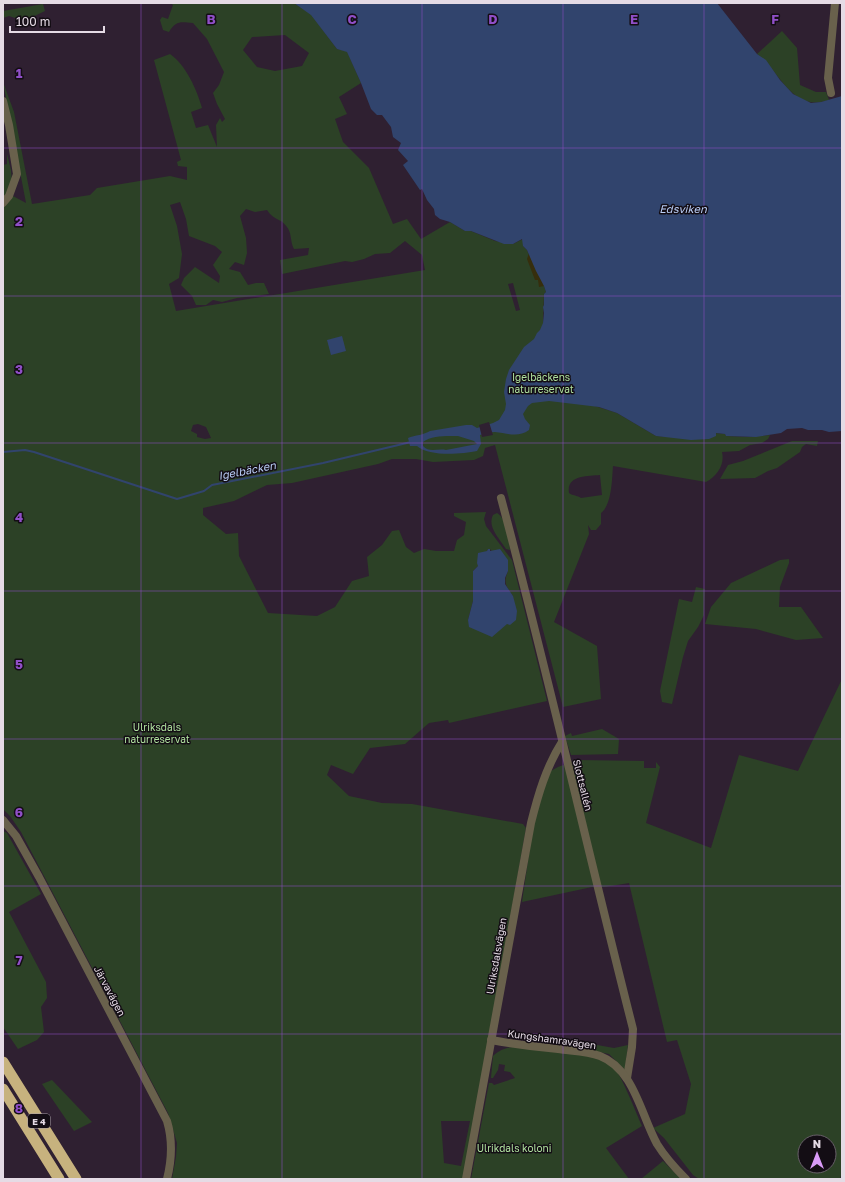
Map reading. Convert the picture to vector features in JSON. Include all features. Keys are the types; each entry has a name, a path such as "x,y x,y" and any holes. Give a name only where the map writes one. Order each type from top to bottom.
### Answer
{"highway":[{"name":"E 4","path":"3,1062 76,1179"},
{"name":"E 4","path":"3,1088 59,1179"}],"street":[{"path":"831,93 828,78 835,3"},
{"path":"3,101 9,124 17,174 9,196 3,203"},
{"name":"Slottsallén","path":"501,498 633,1029 627,1078"},
{"name":"Ulriksdalsvägen","path":"466,1179 530,823 539,791 553,756 562,742"},
{"name":"Järvavägen","path":"3,820 16,836 39,877 167,1122 170,1131 172,1156 167,1179"},
{"name":"Kungshamravägen","path":"491,1040 515,1045 589,1052 602,1056 627,1078 656,1142 666,1158 686,1179"}],"green space":[{"path":"170,3 294,3 311,14 337,49 347,51 361,83 339,97 347,114 335,119 343,142 369,168 393,224 407,219 421,239 450,222 465,231 471,231 495,241 513,244 523,239 523,246 527,250 546,292 544,294 543,323 595,406 617,413 656,436 673,437 715,433 725,434 726,436 748,437 770,435 768,439 762,443 750,445 739,451 722,452 723,457 719,470 714,477 706,482 613,466 612,484 607,504 601,513 601,524 596,530 591,530 588,525 589,534 554,622 597,646 601,699 563,707 495,445 485,448 483,456 474,460 433,462 416,459 392,459 378,464 292,483 267,485 234,501 203,508 203,515 226,534 238,533 239,556 268,613 317,616 335,607 352,581 369,576 367,557 382,545 392,531 399,530 406,547 414,553 424,549 454,551 457,540 464,535 466,522 454,516 454,513 486,512 484,519 486,526 512,560 547,701 449,723 448,720 429,723 405,744 370,748 353,774 331,765 327,775 349,796 382,803 412,804 523,824 526,828 464,1179 172,1179 177,1143 168,1113 21,832 3,809 3,165 7,164 7,154 11,170 13,196 26,203 3,82 14,112 32,204 90,195 97,188 170,176 187,180 187,167 178,166 177,162 181,160 154,60 170,54 186,71 194,86 202,108 191,112 196,128 208,125 217,147 216,125 220,118 222,122 225,119 213,93 219,85 224,72 207,39 193,23 179,23 174,25 169,32 163,30 160,20 162,17 168,19 173,5","holes":["285,35 309,53 302,66 275,71 257,67 243,50 252,37","180,202 186,219 189,236 215,246 222,252 213,265 220,276 219,283 195,267 184,278 181,285 192,296 196,305 206,305 213,300 222,302 237,298 269,294 264,283 248,285 240,272 229,269 235,262 244,265 247,253 246,238 240,216 246,209 255,212 267,210 272,216 285,224 290,232 294,249 309,248 308,255 280,260 282,274 345,261 352,262 375,254 390,253 405,241 422,255 425,270 176,311 169,284 179,278 182,254 177,226 170,205","513,283 520,310 516,311 508,284","198,424 206,427 211,438 205,439 197,437 197,434 191,431 193,425","600,475 602,495 581,498 569,493 569,487 574,480","488,549 490,549 508,571 506,584 513,596 468,620 473,601 473,571 478,566","441,1121 470,1121 461,1166 444,1163"]},
{"path":"43,4 45,11 24,21 9,16 3,18 3,11"},
{"path":"782,31 797,48 800,85 816,92 826,92 829,100 816,102 805,101 796,96 757,54"},
{"path":"792,441 818,441 817,446 806,444 802,447 800,452 777,468 755,478 720,479 728,465 743,461"},
{"path":"497,513 505,524 510,550 506,549 493,528 493,515"},
{"path":"789,559 789,563 780,587 779,607 801,607 823,638 796,640 756,629 705,624 711,607 731,583 780,560"},
{"path":"696,587 705,589 704,615 688,641 672,704 662,702 660,691 679,599 692,602"},
{"path":"842,679 842,1172 840,1179 699,1179 693,1175 664,1138 653,1128 685,1114 691,1084 677,1040 667,1042 629,883 605,887 592,887 522,902 533,826 549,772 577,760 644,761 644,768 656,768 656,762 660,767 646,823 711,848 739,755 798,771"},
{"path":"602,729 619,739 618,754 571,755 565,736 571,733 572,736"},
{"path":"3,831 7,833 41,894 9,912 46,982 47,998 41,1007 44,1032 37,1040 18,1049 3,1027"},
{"path":"569,1040 614,1048 628,1045 625,1070 609,1054 568,1046"},
{"name":"Ulrikdals koloni","path":"521,1046 581,1054 612,1065 624,1084 642,1126 606,1148 629,1179 471,1179 489,1083 494,1085 515,1078 510,1072 504,1071 505,1065 499,1064 498,1070 493,1078 491,1078 493,1056 506,1048"},
{"path":"52,1080 92,1122 74,1131 42,1084"},
{"path":"663,1161 681,1179 641,1179"}],"sand":[{"path":"529,253 544,286 539,287 538,280 535,280 527,259"}],"water":[{"name":"Edsviken","path":"294,3 717,3 757,54 766,60 780,80 793,94 811,103 821,102 842,96 842,431 829,432 802,428 787,429 781,433 756,437 726,436 725,434 716,433 716,436 709,439 691,440 656,436 617,413 599,407 549,401 532,403 528,406 523,414 530,425 529,430 521,434 495,432 480,435 481,444 477,451 446,454 429,452 417,446 410,446 408,438 430,431 466,425 472,425 477,428 499,420 505,410 506,404 504,392 509,370 524,347 534,339 543,323 544,294 546,292 527,250 523,246 522,239 513,244 504,244 471,231 465,231 435,215 434,209 427,200 422,189 420,190 403,165 408,161 398,150 401,143 393,137 391,127 382,115 377,115 371,109 347,52 337,49 311,15","holes":["440,436 458,436 474,441 477,444 446,450 431,450 423,446 423,442"]},
{"path":"342,336 346,351 331,355 327,340"},
{"path":"490,549 490,551 500,549 508,560 508,571 505,578 505,584 513,596 517,611 516,620 510,625 507,624 492,637 469,627 468,620 473,601 473,571 478,566 478,553 487,551"}],"pier":[{"path":"489,422 493,435 482,437 479,425"}],"waterway":[{"name":"Igelbäcken","path":"3,452 25,450 34,452 177,499 204,491 212,485 323,463 411,442"}],"park label":[{"name":"Igelbäckens naturreservat","path":"541,382"},
{"name":"Ulriksdals naturreservat","path":"157,732"}]}
